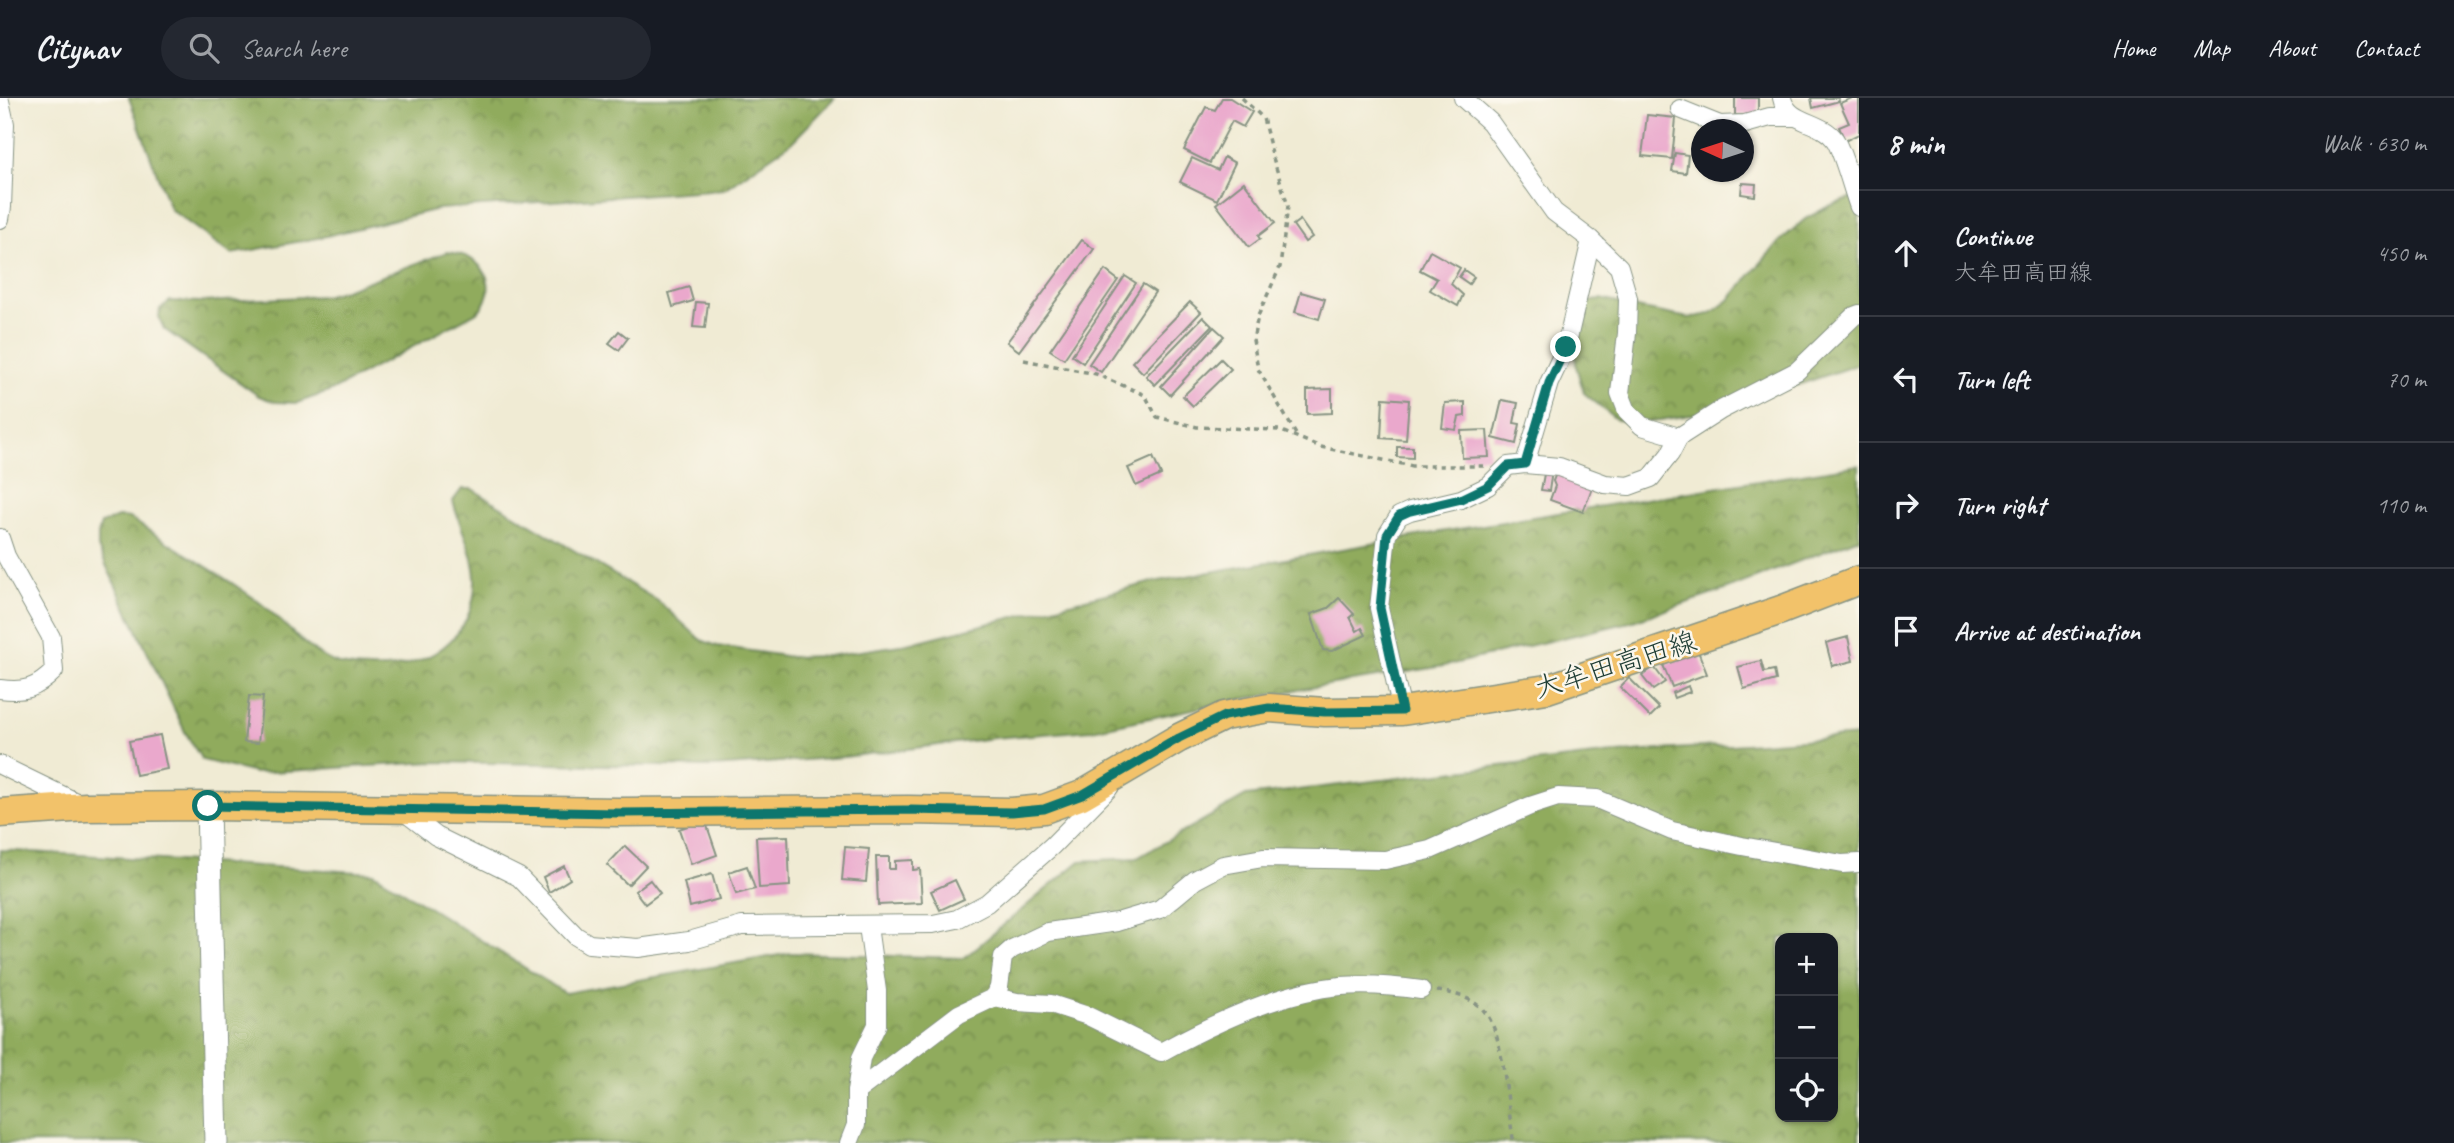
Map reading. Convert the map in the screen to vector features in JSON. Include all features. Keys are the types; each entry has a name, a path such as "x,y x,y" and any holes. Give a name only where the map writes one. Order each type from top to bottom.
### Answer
{"main road":[{"name":"大牟田高田線","path":"0,813 86,807 208,806 619,813 909,810 1012,812 1044,809 1082,795 1179,738 1224,716 1269,708 1325,712 1402,711 1547,690 1769,614 1859,580"}],"street":[{"path":"1462,98 1490,122 1554,212 1591,240 1619,267 1628,298 1627,333 1619,393 1627,411 1643,426 1679,437"},
{"path":"1782,98 1783,106 1796,117 1821,127 1836,141 1859,207"},
{"path":"0,101 5,124 0,219"},
{"path":"1680,108 1720,125 1745,124 1770,117 1796,117"},
{"path":"1402,711 1380,608 1387,535 1399,516 1461,499 1488,486 1516,465 1566,347 1591,240"},
{"path":"1516,465 1559,467 1605,484 1629,486 1651,478 1670,454 1679,437 1721,410 1797,371 1859,314"},
{"path":"0,538 6,556 51,637 54,671 40,685 18,691 0,688"},
{"path":"0,765 86,807"},
{"path":"402,810 436,836 519,877 576,936 589,944 638,948 689,940 742,926 933,924 957,919 987,903 1052,846 1123,771"},
{"path":"995,997 1003,957 1012,949 1048,932 1116,922 1160,909 1195,880 1223,865 1263,858 1385,860 1430,850 1530,806 1558,797 1597,799 1672,831 1842,864 1859,863"},
{"path":"208,806 216,1143"},
{"path":"849,1143 856,1125 856,1092 862,1058 877,1025 877,991 868,926"},
{"path":"856,1092 959,1014 995,997 1017,1002 1051,1004 1088,1016 1161,1052 1201,1030 1283,999 1339,986 1392,986 1421,990"}],"path":[{"path":"1242,98 1263,118 1288,206 1280,267 1258,316 1253,340 1258,369 1298,438"},
{"path":"1024,360 1096,374 1144,395 1157,417 1197,427 1279,430 1321,447 1412,466 1516,465"},
{"path":"1421,990 1452,992 1473,1001 1487,1013 1502,1060 1514,1143"}],"green space":[{"path":"129,98 835,98 792,142 724,189 438,209 318,238 231,254 170,209"},
{"path":"1859,196 1859,364 1728,409 1648,422 1617,420 1584,393 1576,366 1574,329 1580,311 1588,302 1602,299 1689,318 1710,314 1729,300 1779,242 1805,219 1829,206"},
{"path":"447,252 469,258 484,271 488,290 486,300 479,311 331,391 297,403 275,402 259,396 164,329 159,317 160,309 170,301 324,296"},
{"path":"1859,465 1859,538 1719,592 1630,622 1444,666 1242,699 1092,730 994,738 844,757 713,767 433,762 255,773 202,760 186,734 98,548 101,524 118,517 130,518 255,599 322,656 337,664 351,667 389,668 427,657 443,647 457,634 467,618 473,599 474,568 453,501 462,489 472,489 658,601 701,640 717,646 791,657 828,656 907,644 1153,582 1446,531"},
{"path":"1859,736 1859,1143 0,1143 0,850 374,873 565,993 791,953 964,958 1080,861 1137,858 1246,796 1603,754"}],"building":[{"path":"1222,98 1230,98 1252,112 1243,127 1232,121 1210,163 1184,150 1206,107 1215,110"},
{"path":"1735,98 1758,98 1758,115 1735,115"},
{"path":"1811,98 1838,98 1839,101 1813,108"},
{"path":"1859,98 1859,134 1845,141 1839,127 1849,123 1840,103"},
{"path":"1647,115 1676,118 1672,159 1642,156"},
{"path":"1675,153 1688,155 1686,173 1672,171"},
{"path":"1224,157 1235,163 1217,200 1180,182 1192,158 1218,170"},
{"path":"1244,182 1275,223 1249,247 1216,204"},
{"path":"1742,183 1756,184 1755,196 1741,194"},
{"path":"1300,220 1312,237 1305,242 1293,225"},
{"path":"1082,240 1094,249 1019,351 1007,342"},
{"path":"1430,251 1460,268 1451,284 1463,295 1458,306 1430,290 1437,279 1420,270"},
{"path":"1105,270 1118,280 1064,359 1050,350"},
{"path":"1464,270 1474,277 1469,284 1459,277"},
{"path":"1125,276 1136,283 1083,363 1072,355"},
{"path":"1143,284 1155,292 1101,372 1089,364"},
{"path":"689,287 693,301 673,307 669,293"},
{"path":"1301,292 1325,299 1319,319 1295,312"},
{"path":"696,302 708,303 705,328 693,327"},
{"path":"1190,302 1201,312 1143,373 1132,362"},
{"path":"1203,317 1212,326 1155,385 1146,376"},
{"path":"1214,327 1224,336 1170,395 1161,386"},
{"path":"619,331 628,338 619,350 609,343"},
{"path":"1221,359 1231,369 1193,406 1183,396"},
{"path":"1332,389 1332,413 1307,414 1307,390"},
{"path":"1383,398 1409,400 1406,440 1381,438"},
{"path":"1502,400 1518,403 1514,423 1520,424 1516,444 1493,438"},
{"path":"1465,402 1465,416 1459,417 1456,430 1442,428 1445,403"},
{"path":"1487,430 1489,457 1462,458 1461,431"},
{"path":"1397,447 1413,447 1413,458 1397,457"},
{"path":"1153,457 1161,475 1136,486 1128,468"},
{"path":"1545,469 1552,471 1549,491 1541,490"},
{"path":"1557,471 1593,485 1583,512 1550,500"},
{"path":"1339,598 1354,614 1350,617 1357,631 1362,628 1366,635 1332,651 1323,650 1311,614 1328,608"},
{"path":"1848,637 1853,661 1832,666 1826,643"},
{"path":"1698,651 1707,674 1672,687 1663,665"},
{"path":"1761,661 1764,672 1774,670 1776,680 1744,689 1738,667"},
{"path":"1654,667 1665,682 1653,690 1642,676"},
{"path":"1629,678 1659,708 1650,717 1620,687"},
{"path":"1688,686 1690,692 1674,698 1672,693"},
{"path":"249,696 263,697 258,743 244,742"},
{"path":"160,735 167,769 136,775 129,741"},
{"path":"705,820 717,855 691,864 679,829"},
{"path":"788,836 790,886 759,888 756,837"},
{"path":"625,846 646,866 628,885 607,865"},
{"path":"845,847 869,849 866,882 842,880"},
{"path":"876,857 889,857 889,869 895,869 895,861 913,860 913,870 920,869 922,903 878,905"},
{"path":"564,866 570,879 549,892 543,877"},
{"path":"747,866 755,889 736,894 729,872"},
{"path":"712,874 719,899 690,907 684,882"},
{"path":"650,880 660,893 645,904 635,891"},
{"path":"955,880 964,899 940,910 931,891"}],"route":[{"path":"208,806 619,813 909,810 1012,812 1044,809 1082,795 1179,738 1224,716 1269,708 1325,712 1402,711 1380,608 1387,535 1399,516 1461,499 1488,486 1508,466 1525,464 1549,383 1566,347"}]}
